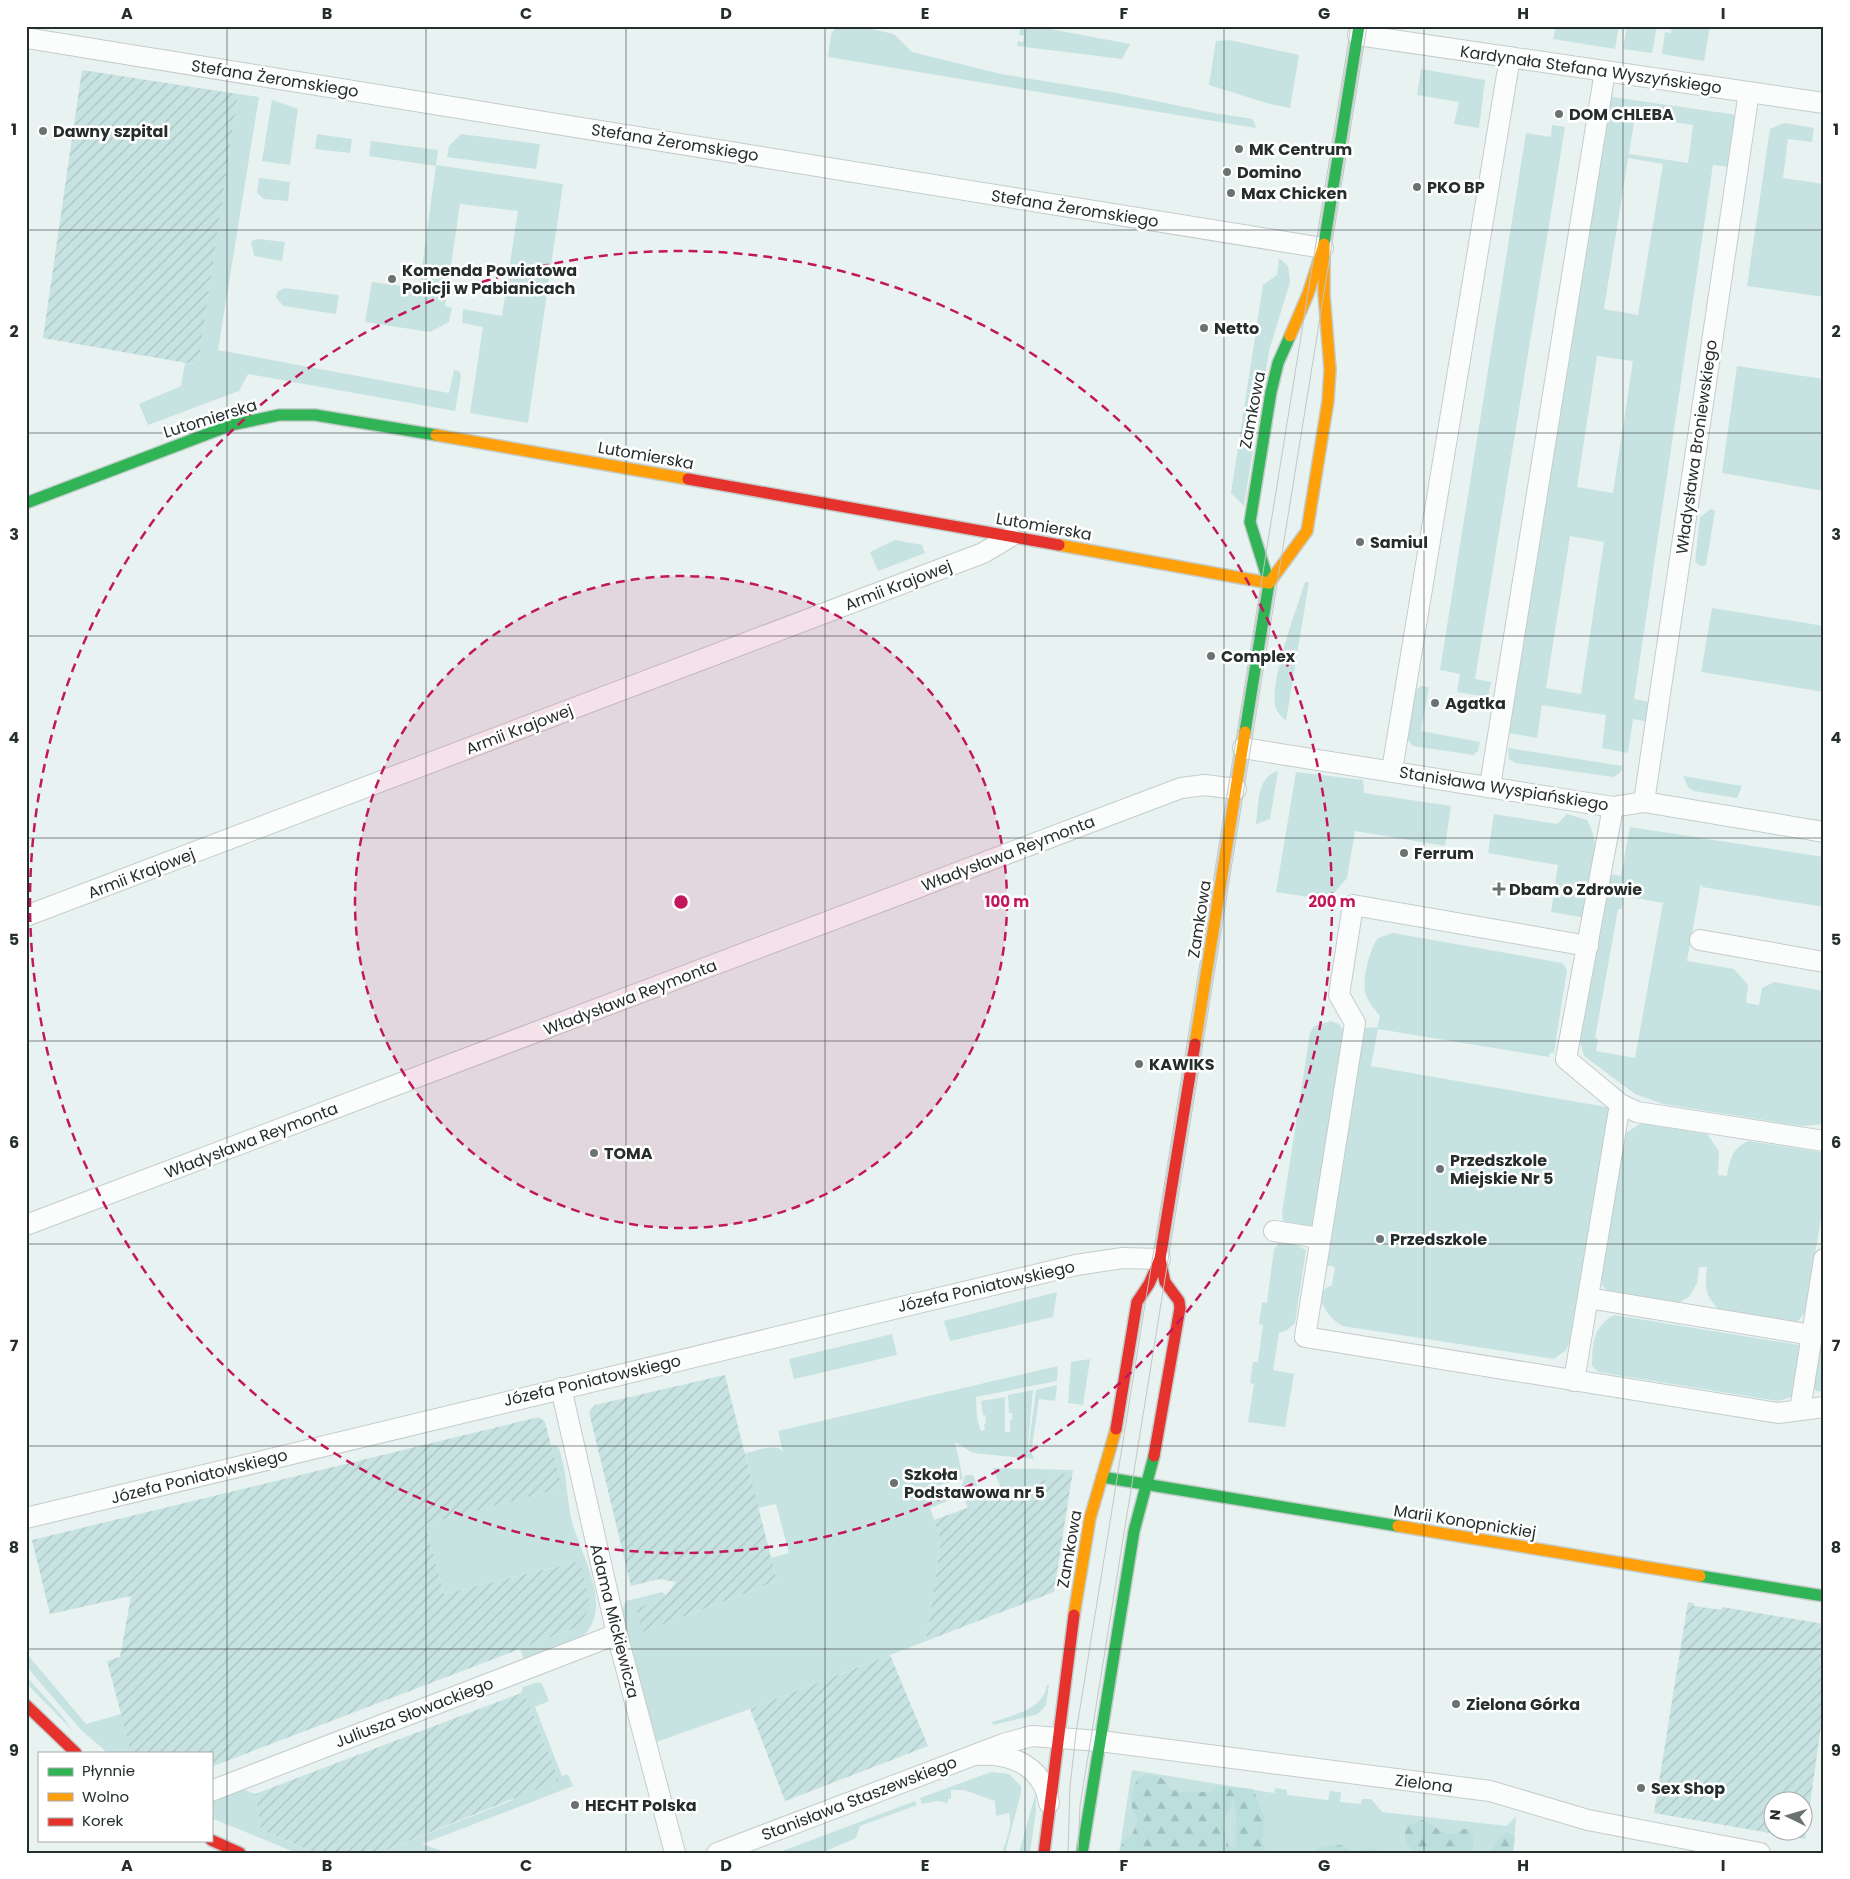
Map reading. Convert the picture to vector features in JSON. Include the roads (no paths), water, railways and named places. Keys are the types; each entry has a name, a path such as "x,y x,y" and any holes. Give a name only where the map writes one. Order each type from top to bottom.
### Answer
{"street":[{"name":"Kardynała Stefana Wyszyńskiego","path":"1358,31 1510,57 1824,103"},
{"name":"Zamkowa","path":"1044,1853 1069,1646 1090,1518 1116,1430 1137,1302 1149,1284 1160,1260 1270,583 1280,567 1300,546 1307,531 1326,411 1330,369 1324,294 1324,248 1358,31"},
{"name":"Stefana Żeromskiego","path":"26,38 1324,248"},
{"path":"1392,770 1510,57"},
{"path":"1490,786 1605,71"},
{"name":"Władysława Broniewskiego","path":"1644,802 1748,92"},
{"name":"Zamkowa","path":"1270,583 1264,564 1251,537 1250,522 1271,392 1278,363 1308,294 1324,248"},
{"name":"Lutomierska","path":"26,503 231,425 271,416 315,415 549,454 1270,583"},
{"name":"Armii Krajowej","path":"26,916 983,553 1010,537"},
{"name":"Stanisława Wyspiańskiego","path":"1243,748 1392,770 1613,807 1644,802 1824,832"},
{"name":"Władysława Reymonta","path":"26,1225 1181,788 1205,785 1236,789"},
{"path":"1613,807 1566,1059 1620,1104 1637,1112 1824,1141"},
{"path":"1588,946 1353,905 1339,995 1355,1023 1319,1238 1305,1337 1778,1414 1824,1406"},
{"path":"1700,940 1824,962"},
{"path":"1574,1381 1620,1104"},
{"path":"1274,1230 1319,1238"},
{"name":"Józefa Poniatowskiego","path":"26,1518 1076,1265 1124,1258 1160,1260"},
{"path":"1800,1410 1824,1259"},
{"name":"Zamkowa","path":"1082,1853 1092,1741 1134,1531 1160,1437 1180,1308 1179,1301 1165,1282 1160,1260"},
{"path":"1588,1298 1812,1335"},
{"name":"Adama Mickiewicza","path":"561,1388 617,1634 675,1853"},
{"name":"Marii Konopnickiej","path":"1102,1477 1824,1596"},
{"name":"Juliusza Słowackiego","path":"212,1791 617,1634"},
{"path":"26,1705 75,1752"},
{"name":"Stanisława Staszewskiego","path":"717,1853 1018,1738 1032,1736 1092,1741"},
{"name":"Zielona","path":"1092,1741 1490,1792 1588,1820 1760,1853"},
{"name":"Stanisława Staszewskiego","path":"973,1755 1002,1756 1025,1764 1041,1780 1048,1794 1050,1814"},
{"path":"212,1840 240,1853"}],"tram line":[{"path":"1068,1853 1070,1787 1076,1733 1351,26"},
{"path":"1078,1853 1080,1806 1367,26"}],"place":[{"name":"DOM CHLEBA","path":"1559,114"},
{"name":"Dawny szpital","path":"43,131"},
{"name":"MK Centrum","path":"1239,149"},
{"name":"Domino","path":"1227,172"},
{"name":"PKO BP","path":"1417,187"},
{"name":"Max Chicken","path":"1231,193"},
{"name":"Komenda Powiatowa Policji w Pabianicach","path":"392,279"},
{"name":"Netto","path":"1204,328"},
{"name":"Samiul","path":"1360,542"},
{"name":"Complex","path":"1211,656"},
{"name":"Agatka","path":"1435,703"},
{"name":"Ferrum","path":"1404,853"},
{"name":"Dbam o Zdrowie","path":"1499,889"},
{"name":"KAWIKS","path":"1139,1064"},
{"name":"TOMA","path":"594,1153"},
{"name":"Przedszkole Miejskie Nr 5","path":"1440,1169"},
{"name":"Przedszkole","path":"1380,1239"},
{"name":"Szkoła Podstawowa nr 5","path":"894,1483"},
{"name":"Zielona Górka","path":"1456,1704"},
{"name":"Sex Shop","path":"1641,1788"},
{"name":"HECHT Polska","path":"575,1805"}]}
